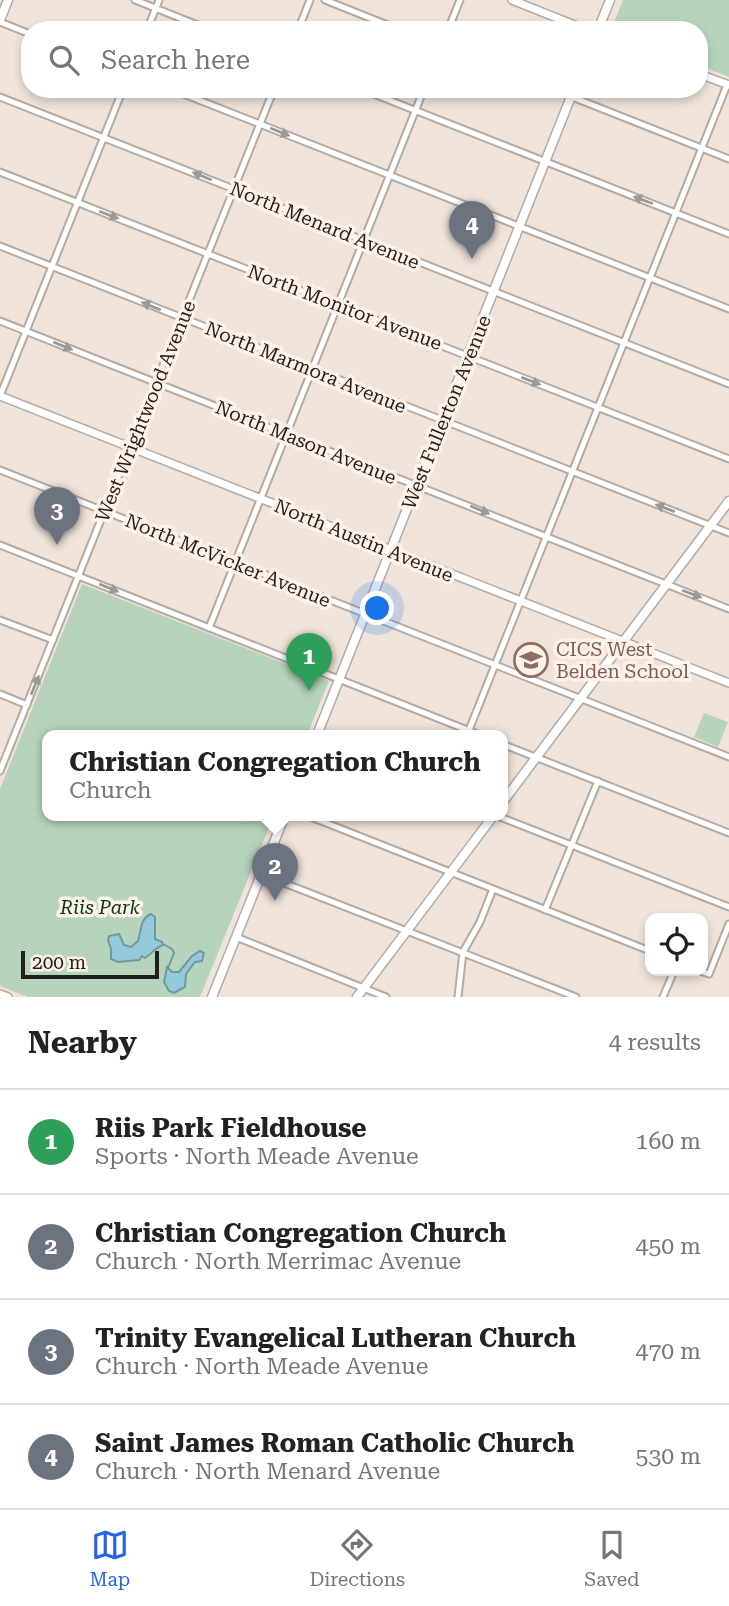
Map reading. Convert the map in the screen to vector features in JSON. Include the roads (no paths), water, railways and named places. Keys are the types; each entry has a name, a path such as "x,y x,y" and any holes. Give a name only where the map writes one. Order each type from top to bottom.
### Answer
{"main road":[{"path":"0,21 8,0"},
{"path":"602,21 610,0"},
{"name":"West Fullerton Avenue","path":"319,730 571,98"},
{"path":"508,795 729,501"},
{"path":"212,997 283,821"},
{"path":"357,997 490,821"}],"street":[{"path":"135,0 188,21"},
{"path":"151,21 159,0"},
{"path":"302,21 310,0"},
{"path":"325,0 378,21"},
{"path":"452,21 460,0"},
{"path":"512,0 564,21"},
{"path":"0,21 21,30"},
{"path":"0,545 469,730 728,85 708,77"},
{"name":"North Menard Avenue","path":"0,97 729,384"},
{"path":"0,396 120,98"},
{"path":"194,98 729,309"},
{"name":"West Wrightwood Avenue","path":"0,770 270,98"},
{"path":"383,98 729,234"},
{"path":"209,628 420,98"},
{"path":"585,98 729,159"},
{"name":"North Monitor Avenue","path":"0,172 729,459"},
{"name":"North Marmora Avenue","path":"0,246 729,533"},
{"name":"North Mason Avenue","path":"0,321 729,609"},
{"name":"North Austin Avenue","path":"0,396 729,683"},
{"name":"North McVicker Avenue","path":"0,470 729,757"},
{"path":"0,620 52,640"},
{"path":"0,694 27,705"},
{"path":"508,746 729,833"},
{"path":"545,910 598,781"},
{"path":"508,820 729,907"},
{"path":"321,821 645,949"},
{"path":"261,874 576,997"},
{"path":"458,997 463,952 480,922 493,889"},
{"path":"708,974 729,924"},
{"path":"236,937 386,997"},
{"path":"663,997 672,976"},
{"path":"0,994 8,997"}],"water":[{"path":"151,914 155,917 155,939 163,945 139,960 118,962 111,959 109,936 119,934 124,945 131,947 138,941 145,919"},
{"path":"200,951 204,953 202,961 195,962 186,974 185,987 174,993 169,991 164,982 167,967 172,972 179,972 192,956"}],"waterway":[{"path":"163,944 174,953 168,968"}],"place":[{"name":"Saint James Roman Catholic Church","path":"472,259"},
{"name":"Trinity Evangelical Lutheran Church","path":"57,545"},
{"name":"CICS West Belden School","path":"531,660"},
{"name":"Riis Park Fieldhouse","path":"309,691"},
{"name":"Christian Congregation Church","path":"275,901"}],"park label":[{"name":"Riis Park","path":"100,907"}]}
